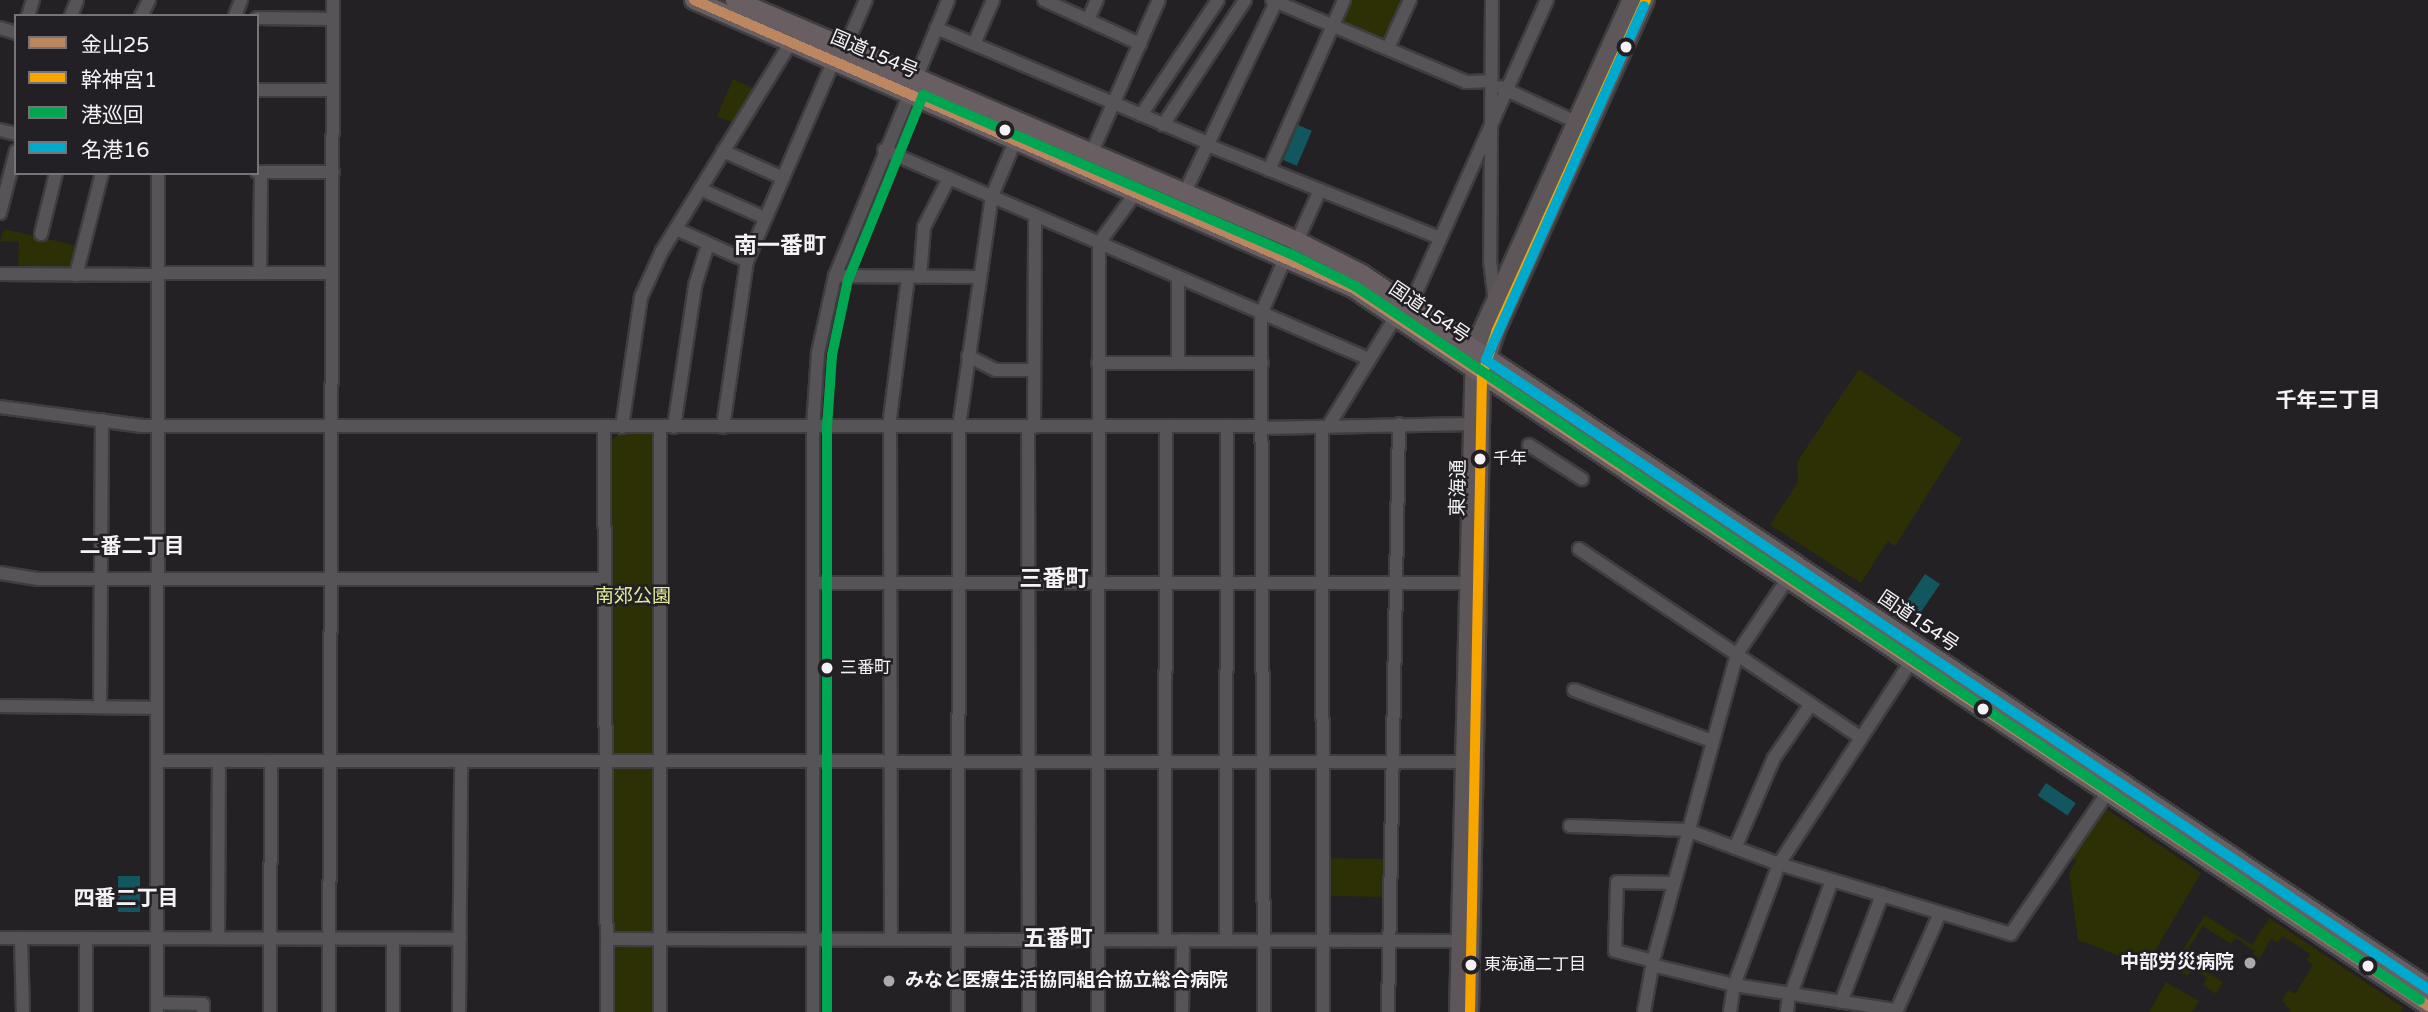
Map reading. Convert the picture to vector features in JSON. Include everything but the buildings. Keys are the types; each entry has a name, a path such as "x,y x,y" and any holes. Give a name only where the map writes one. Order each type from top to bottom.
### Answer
{"highway":[{"name":"国道154号","path":"694,0 791,41 839,54"},
{"name":"国道154号","path":"735,0 839,54 1184,194 1292,249 1353,288 1401,309 1480,351 1916,654 2108,792 2426,995"},
{"name":"国道154号","path":"912,84 1016,139 1137,191 1292,249"},
{"name":"国道154号","path":"1401,309 1477,371 1787,578 1916,654 2426,995"}],"main road":[{"name":"東海通","path":"1470,1012 1466,583 1469,424 1480,351 1495,303 1631,0"},
{"name":"東海通","path":"1480,351 1646,0"},
{"name":"東海通","path":"1458,1012 1469,762 1477,371"}],"street":[{"path":"329,1012 333,0"},
{"path":"723,427 747,261 839,54 866,0"},
{"path":"813,1012 813,427 818,353 835,276 884,150 948,0"},
{"path":"974,44 993,0"},
{"path":"1044,0 1140,44"},
{"path":"1088,20 1097,0"},
{"path":"1091,154 1159,0"},
{"path":"1141,115 1218,0"},
{"path":"1163,125 1245,0"},
{"path":"1269,170 1344,0"},
{"path":"1388,48 1410,0"},
{"path":"1492,0 1489,130 1495,303"},
{"path":"1323,1012 1322,583 1326,426 1401,309 1415,295 1438,237 1547,0"},
{"path":"1184,194 1210,145 1275,1 1466,82 1491,82 1576,122"},
{"path":"259,18 333,19"},
{"path":"936,28 1269,170 1438,237"},
{"path":"622,427 641,297 676,229 791,41"},
{"path":"259,90 332,90"},
{"path":"958,1012 959,427 992,196 1016,139"},
{"path":"884,150 1369,359"},
{"path":"723,151 783,178"},
{"path":"0,213 14,158"},
{"path":"260,273 259,172 332,172"},
{"path":"41,234 56,175"},
{"path":"76,275 101,175"},
{"path":"158,175 157,1008 203,1004 203,1012"},
{"path":"891,939 890,427 924,227 949,178"},
{"path":"701,188 765,218"},
{"path":"1264,1012 1261,314 1320,190"},
{"path":"1098,1012 1099,243 1137,191"},
{"path":"1029,1012 1028,583 1035,215"},
{"path":"676,229 747,261"},
{"path":"674,427 695,286 708,244"},
{"path":"0,274 332,273"},
{"path":"835,276 979,277"},
{"path":"1178,277 1178,363"},
{"path":"968,356 996,370 1034,370"},
{"path":"1098,363 1262,363"},
{"path":"0,407 158,426 1263,427 1469,424"},
{"path":"100,707 102,421"},
{"path":"1388,1012 1399,424"},
{"path":"1165,940 1166,426"},
{"path":"1226,940 1227,426"},
{"path":"604,427 603,579 608,762 607,1012"},
{"path":"660,427 660,1012"},
{"path":"1530,445 1582,479"},
{"path":"1579,549 1861,738"},
{"path":"0,573 39,579 603,579"},
{"path":"1644,1012 1653,963 1687,830 1737,654 1787,578"},
{"path":"813,583 1466,583"},
{"path":"1730,1012 1734,985 1779,864 1916,654"},
{"path":"1574,690 1712,741"},
{"path":"1735,848 1774,758 1811,704"},
{"path":"0,706 157,708"},
{"path":"157,761 1469,762"},
{"path":"218,938 219,761"},
{"path":"270,1012 271,761"},
{"path":"460,1012 461,762"},
{"path":"1570,826 1687,830 1779,864 2011,934 2108,792"},
{"path":"1787,1012 1790,994 1832,880"},
{"path":"1674,883 1617,882 1615,951 1734,985 1840,1005 1896,1011 1940,913"},
{"path":"1840,1005 1882,895"},
{"path":"0,938 460,939"},
{"path":"21,938 23,1012"},
{"path":"86,938 86,1012"},
{"path":"393,939 393,1012"},
{"path":"607,939 1460,941"},
{"path":"1182,1012 1183,940"}],"green space":[{"path":"1348,0 1406,0 1384,42 1341,23"},
{"path":"733,79 757,90 734,123 717,116"},
{"path":"4,229 78,246 76,267 18,268 19,242 0,241"},
{"path":"1859,369 1962,439 1895,546 1888,541 1861,583 1770,525 1798,482 1797,462"},
{"name":"南郊公園","path":"620,432 654,434 655,1012 612,1012 609,444"},
{"path":"2102,806 2201,873 2146,966 2078,940 2069,873 2076,861 2070,855"},
{"path":"1326,858 1388,859 1387,897 1325,896"},
{"path":"2205,915 2252,945 2269,918 2404,1008 2401,1012 2291,1012 2282,1000 2288,990 2295,994 2313,965 2307,960 2310,954 2282,936 2278,943 2271,939 2258,961 2252,957 2255,951 2236,938 2231,944 2203,926 2183,957 2223,982 2216,994 2203,985 2207,978 2193,969 2187,976 2181,972 2186,965 2177,959"},
{"path":"2166,982 2199,1001 2192,1012 2149,1012"}],"water":[{"path":"1298,125 1312,131 1297,166 1283,160"},
{"path":"1925,574 1940,584 1919,615 1904,605"},
{"path":"2046,783 2076,803 2067,816 2038,795"},
{"path":"118,876 140,876 140,912 118,912"}],"transit line":[{"name":"金山25","path":"694,0 1353,288 2428,1006"},
{"name":"幹神宮1","path":"1470,1012 1482,375 1497,330 1646,0"},
{"name":"名港16","path":"1644,6 1486,360 2428,989"},
{"name":"港巡回","path":"827,1012 827,427 832,355 848,280 923,95 1291,254 1355,286 2420,1000"}],"place":[{"name":"千年","path":"1480,459"},
{"name":"三番町","path":"827,668"},
{"name":"中部労災病院","path":"2250,963"},
{"name":"東海通二丁目","path":"1471,965"},
{"name":"みなと医療生活協同組合協立総合病院","path":"889,981"}],"district":[{"name":"南一番町","path":"780,246"},
{"name":"千年三丁目","path":"2328,401"},
{"name":"二番二丁目","path":"132,547"},
{"name":"三番町","path":"1054,579"},
{"name":"四番二丁目","path":"126,899"},
{"name":"五番町","path":"1058,939"}]}
